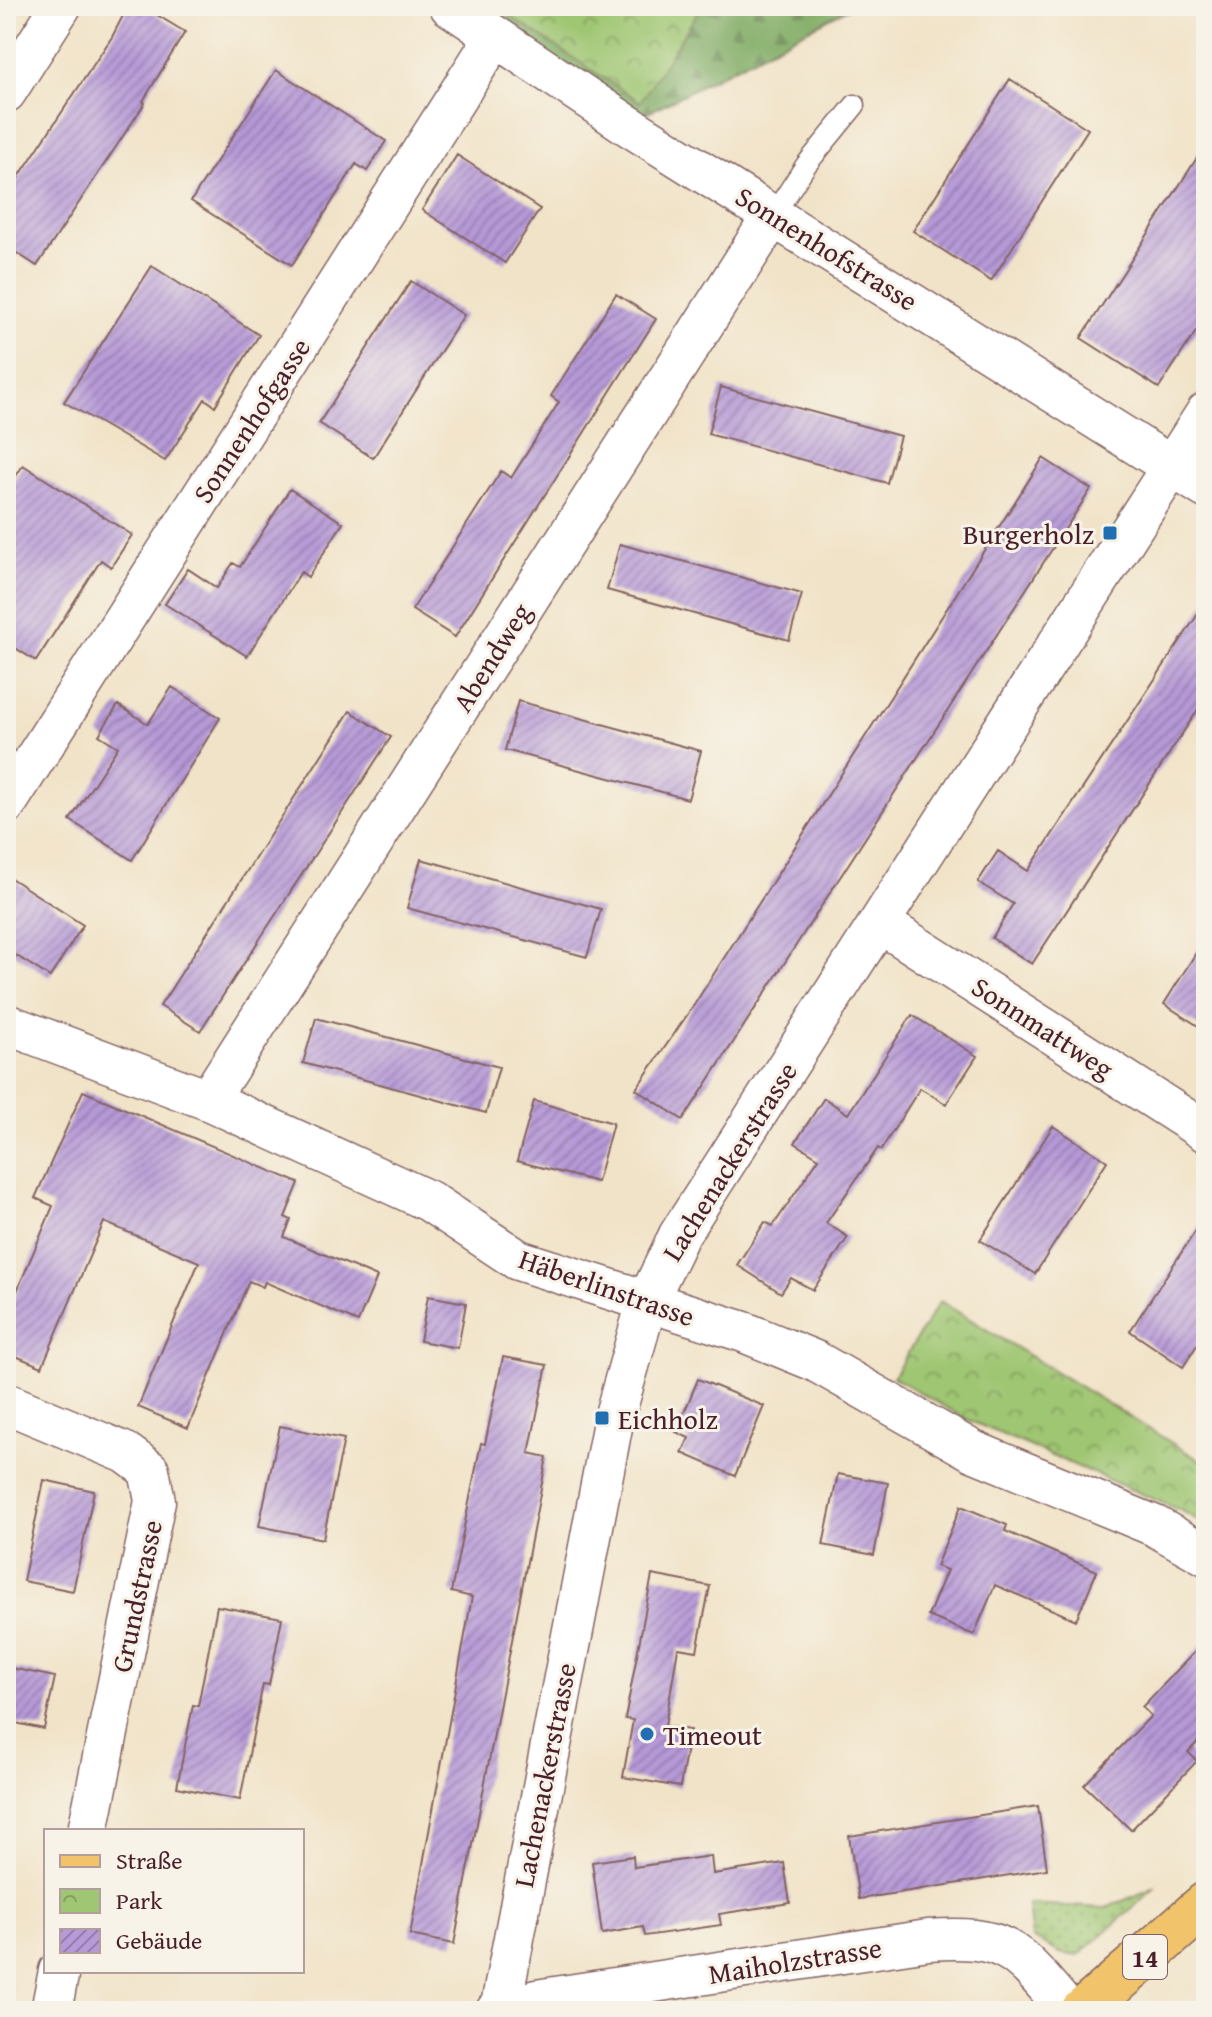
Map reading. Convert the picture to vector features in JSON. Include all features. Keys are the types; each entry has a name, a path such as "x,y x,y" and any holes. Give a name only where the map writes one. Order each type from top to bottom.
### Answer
{"main road":[{"name":"14","path":"1083,2011 1206,1904"}],"street":[{"path":"6,92 61,6"},
{"name":"Sonnenhofstrasse","path":"450,6 626,124 774,214 1206,488"},
{"name":"Sonnenhofgasse","path":"6,804 495,37"},
{"name":"Abendweg","path":"208,1100 774,214"},
{"name":"Lachenackerstrasse","path":"499,2010 613,1422 647,1302 679,1235 1206,413"},
{"name":"Sonnmattweg","path":"880,923 1206,1132"},
{"name":"Häberlinstrasse","path":"6,1024 208,1100 429,1201 518,1260 744,1332 815,1361 973,1451 1155,1526 1206,1555"},
{"name":"Grundstrasse","path":"6,1403 126,1453 149,1470 155,1501 88,1829"},
{"name":"Maiholzstrasse","path":"499,2010 928,1940 967,1937 1001,1944 1023,1959 1068,2011"},
{"path":"51,2011 59,1973"}],"lane":[{"path":"774,214 806,165 855,105"}],"green space":[{"path":"451,6 853,6 626,124"},
{"path":"495,6 702,6 640,102"},
{"path":"940,1301 1206,1464 1206,1526 1184,1512 966,1419 893,1377"},
{"path":"1156,1887 1078,1956 1060,1953 1032,1938 1028,1904 1106,1908"}],"building":[{"path":"128,6 142,6 185,32 143,101 145,103 37,266 6,246 6,196 112,37"},
{"path":"276,70 386,141 367,171 356,164 292,265 191,201"},
{"path":"1010,79 1088,129 991,281 913,231"},
{"path":"1206,144 1206,316 1159,388 1081,338"},
{"path":"457,155 540,209 505,263 422,210"},
{"path":"152,266 259,335 215,406 205,399 165,461 64,402"},
{"path":"411,281 464,315 373,458 319,423"},
{"path":"616,294 656,319 455,637 412,610 501,471 511,478 559,402 551,396"},
{"path":"721,387 900,436 887,483 708,434"},
{"path":"1043,458 1091,489 683,1120 636,1089 694,1005"},
{"path":"23,465 132,535 111,567 101,560 36,661 6,642 6,492"},
{"path":"290,489 343,523 308,577 301,572 247,656 165,604 188,569 217,588 233,563 240,567"},
{"path":"620,544 802,594 789,640 607,590"},
{"path":"1206,602 1206,697 1032,964 992,938 1013,904 978,882 998,851 1028,871"},
{"path":"172,687 220,718 132,860 70,820 118,747 99,735 118,705 148,724"},
{"path":"518,701 701,751 688,799 505,750"},
{"path":"350,711 391,737 200,1031 160,1006"},
{"path":"421,859 601,909 587,957 407,908"},
{"path":"6,875 83,925 50,977 6,949"},
{"path":"1206,937 1206,1031 1164,1004"},
{"path":"912,1015 977,1056 946,1104 920,1088 881,1150 878,1148 826,1223 848,1237 813,1290 791,1278 781,1293 737,1265 765,1222 773,1226 819,1158 795,1143 824,1098 848,1114"},
{"path":"316,1018 499,1067 486,1113 303,1063"},
{"path":"83,1091 299,1183 285,1217 291,1220 284,1237 377,1277 358,1322 265,1282 263,1287 249,1281 188,1428 138,1407 199,1262 104,1222 42,1367 6,1352 6,1317 53,1206 35,1198"},
{"path":"534,1101 613,1123 597,1182 517,1161"},
{"path":"1053,1126 1107,1161 1035,1274 980,1240"},
{"path":"1206,1215 1206,1331 1183,1367 1130,1331"},
{"path":"428,1296 466,1303 458,1348 420,1341"},
{"path":"503,1357 547,1365 529,1453 547,1457 454,1944 410,1935 472,1597 451,1592 481,1443 485,1444"},
{"path":"698,1379 764,1406 735,1476 682,1453 689,1438 676,1432"},
{"path":"280,1426 344,1439 323,1539 259,1526"},
{"path":"838,1474 888,1483 874,1555 823,1545"},
{"path":"44,1480 94,1491 73,1591 23,1581"},
{"path":"961,1506 1007,1525 1005,1531 1097,1571 1076,1620 995,1585 974,1635 928,1616 947,1570 936,1566"},
{"path":"652,1575 710,1586 697,1651 678,1648 665,1726 690,1730 680,1787 623,1777 633,1720 625,1719"},
{"path":"217,1606 282,1618 269,1685 263,1684 240,1800 177,1787 193,1705 198,1706"},
{"path":"1206,1640 1206,1733 1188,1752 1197,1761 1131,1830 1084,1785 1151,1716 1142,1707"},
{"path":"6,1667 55,1677 44,1729 6,1721"},
{"path":"1038,1806 1047,1869 859,1899 849,1836"},
{"path":"633,1856 634,1867 711,1856 713,1874 784,1863 790,1903 719,1914 721,1925 645,1936 643,1927 602,1934 592,1862"}],"place":[{"name":"Burgerholz","path":"1110,533"},
{"name":"Eichholz","path":"602,1418"},
{"name":"Timeout","path":"647,1734"}]}
